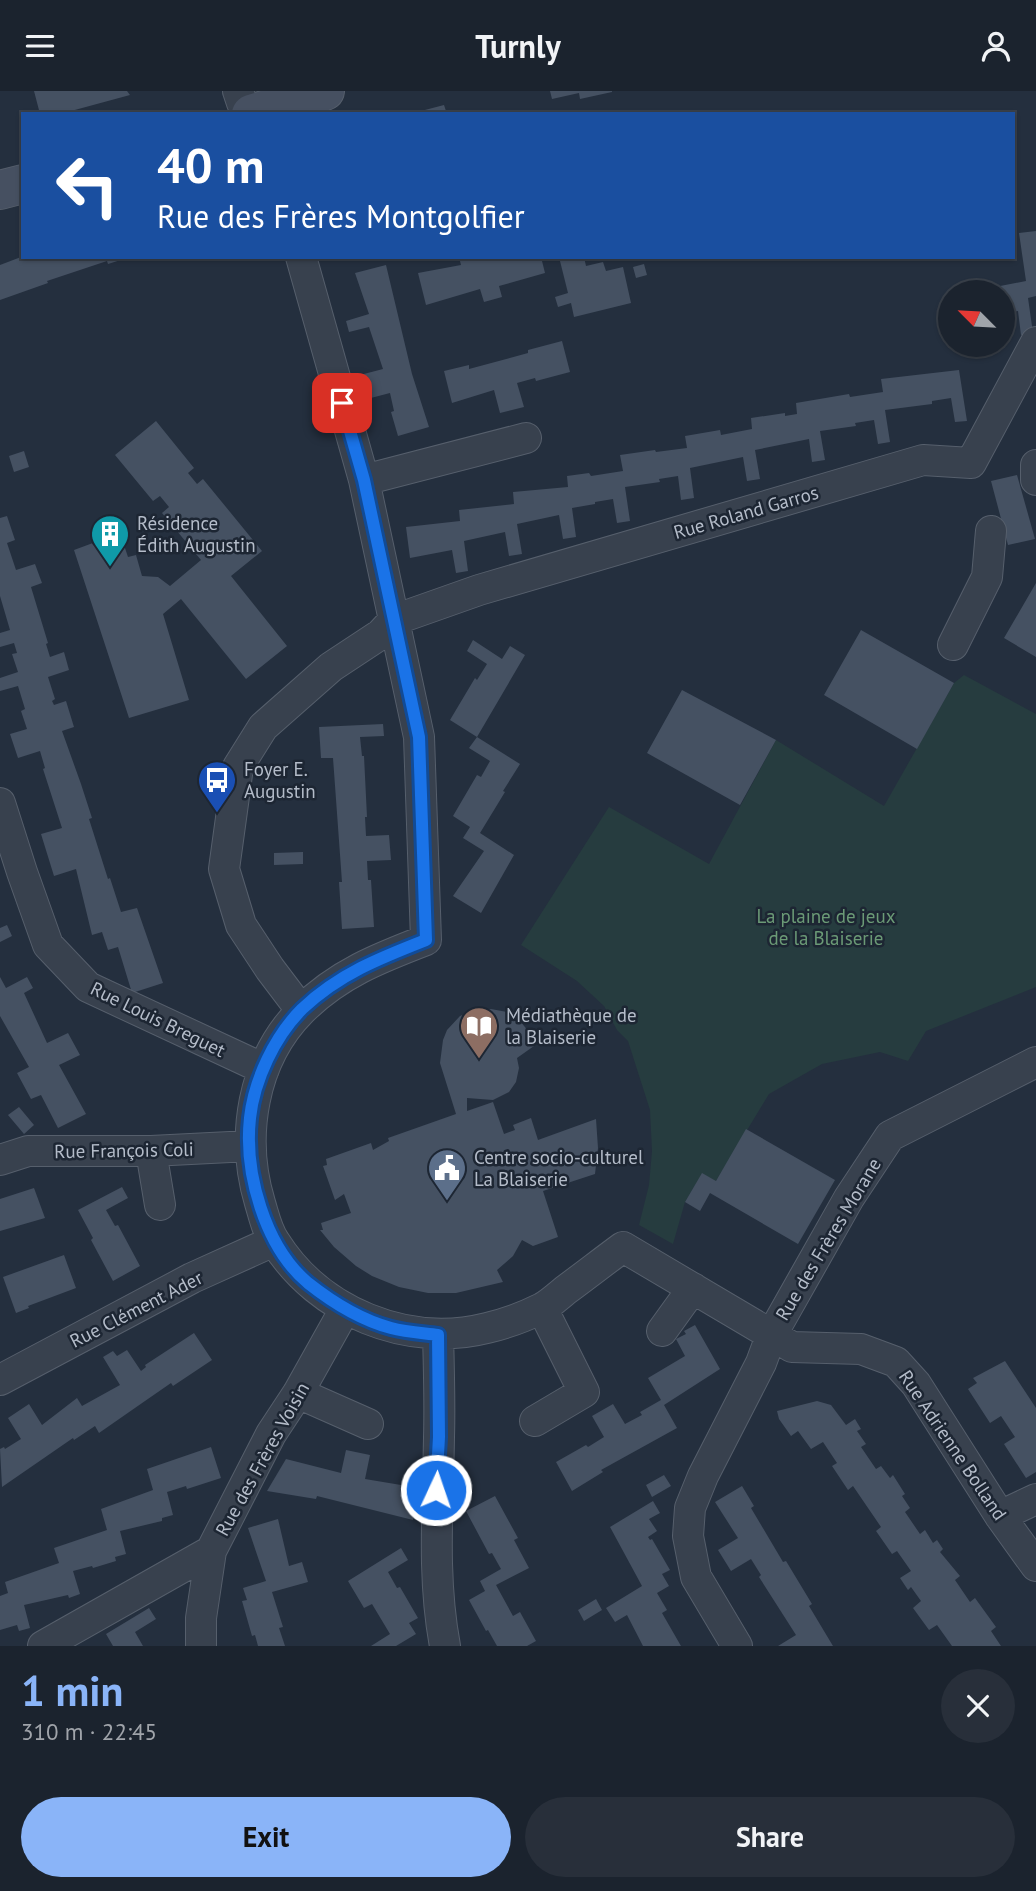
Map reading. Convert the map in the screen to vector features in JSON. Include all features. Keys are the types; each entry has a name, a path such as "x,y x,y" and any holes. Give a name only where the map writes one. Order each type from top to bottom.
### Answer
{"street":[{"path":"252,107 325,91"},
{"path":"0,190 21,185"},
{"path":"302,259 364,480 419,737 426,940 368,962 333,984 301,1010 281,1037 264,1069 250,1118 250,1146 256,1189 274,1241 306,1281 345,1309 391,1328 438,1335 488,1328 542,1308 584,1392 535,1421"},
{"name":"Rue Roland Garros","path":"394,620 479,590 923,460 971,463 1036,342"},
{"path":"364,480 526,437"},
{"path":"1036,465 1036,480"},
{"path":"953,645 987,577 990,531"},
{"path":"301,1010 241,925 224,869 238,767 263,727 331,667 381,634 394,620"},
{"name":"Rue Louis Breguet","path":"0,803 48,945 88,986 264,1069"},
{"name":"Rue des Frères Morane","path":"542,1308 623,1247 771,1336 849,1198 890,1136 1036,1062"},
{"name":"Rue François Coli","path":"0,1160 28,1151 151,1151 250,1146"},
{"path":"151,1151 160,1205"},
{"name":"Rue Clément Ader","path":"0,1380 192,1278 274,1241"},
{"path":"662,1331 693,1289"},
{"name":"Rue des Frères Voisin","path":"43,1646 211,1551 271,1434 298,1393 345,1309"},
{"path":"438,1335 439,1437 435,1517 441,1626 445,1646"},
{"path":"737,1646 696,1577 688,1536 690,1508 703,1476 761,1363 771,1336"},
{"name":"Rue Adrienne Bolland","path":"771,1336 792,1347 860,1349 896,1362 916,1384 1000,1516 1036,1566"},
{"path":"298,1393 368,1424"},
{"path":"1000,1516 1036,1499"},
{"path":"201,1646 201,1618 211,1551"}],"green space":[{"name":"La plaine de jeux de la Blaiserie","path":"964,675 1036,714 1036,987 926,1031 908,1061 880,1052 822,1064 769,1094 716,1181 702,1174 685,1202 673,1244 639,1225 649,1185 652,1151 650,1110 628,1041 617,1030 604,1006 577,981 521,945 609,807 709,864 776,740 884,806 954,683"}],"building":[{"path":"34,91 127,91 130,95 67,112 39,112"},
{"path":"550,91 612,92 580,99 579,93 552,99"},
{"path":"444,105 446,112 421,112"},
{"path":"1036,231 1036,296 1028,298 1033,333 1021,335 1018,311 1015,311 1015,283 1026,281 1019,233"},
{"path":"21,257 124,259 108,264 107,261 0,300 0,265"},
{"path":"460,259 542,259 545,273 499,286 502,297 484,302 480,289 426,305 418,273 461,265"},
{"path":"584,259 586,266 603,262 606,271 623,267 631,303 574,317 571,303 558,307 555,297 568,293 560,261"},
{"path":"644,264 647,275 636,278 633,267"},
{"path":"386,265 412,374 429,427 398,436 391,412 394,411 390,393 367,399 363,387 360,375 383,369 369,327 349,332 346,321 369,314 355,273"},
{"path":"562,341 570,372 517,383 524,407 500,413 494,390 452,403 444,371 469,365 469,369"},
{"path":"959,370 967,421 955,422 951,398 932,401 932,404 885,410 890,442 878,444 874,420 855,423 856,426 820,431 825,460 812,462 809,439 755,450 760,479 747,481 743,457 690,468 694,498 681,500 678,476 659,479 660,482 625,487 630,521 617,523 613,499 595,502 572,508 576,537 563,539 559,515 517,524 522,554 509,556 505,532 464,541 468,571 456,573 452,550 410,558 406,527 460,521 459,510 514,504 513,492 568,487 567,476 589,473 591,476 623,471 620,455 687,448 685,436 720,430 721,435 752,429 751,418 797,414 796,403 849,394 850,397 883,392 881,379"},
{"name":"Résidence Édith Augustin","path":"156,421 194,468 188,473 197,484 203,479 262,551 231,576 287,646 246,679 181,599 163,614 189,700 129,718 74,550 101,540 104,548 123,542 128,557 136,555 142,576 158,577 170,586 201,560 162,513 169,507 160,496 153,501 115,455"},
{"path":"24,451 29,467 14,472 9,456"},
{"path":"1017,475 1035,539 1008,545 991,481"},
{"path":"7,516 15,540 7,543 16,570 35,564 42,583 31,587 50,657 64,652 69,670 48,677 55,699 52,701 54,705 66,701 74,727 62,731 92,818 89,819 108,879 110,878 121,912 137,908 163,983 132,993 118,947 108,950 102,932 92,935 76,869 54,876 41,834 62,828 40,751 18,758 10,734 27,729 21,711 25,709 18,686 0,691 0,678 18,672 12,654 17,653 14,643 0,647 0,633 10,630 0,596 0,518"},
{"path":"1036,583 1036,657 1004,638"},
{"path":"861,630 954,683 917,749 824,695"},
{"path":"473,640 502,659 510,646 525,655 477,737 450,720 475,678 477,680 487,664 467,651"},
{"path":"682,690 776,740 740,805 647,753"},
{"path":"383,724 384,736 360,737 364,756 366,836 389,835 391,860 367,861 374,927 342,929 339,882 342,882 333,758 321,758 319,727"},
{"path":"477,737 520,764 480,833 514,855 481,913 453,896 484,851 463,838 470,827 453,816 477,775 481,777 490,761 469,748"},
{"path":"303,852 303,864 274,865 274,853"},
{"path":"7,925 12,936 0,942 0,928"},
{"path":"0,977 6,988 27,977 33,988 24,993 47,1043 68,1033 80,1055 59,1065 86,1114 58,1128 41,1095 31,1099 17,1073 29,1067 0,1016"},
{"name":"Centre socio-culturel La Blaiserie","path":"491,1009 507,1012 520,1021 529,1032 534,1046 517,1058 519,1068 516,1082 509,1092 493,1100 467,1098 467,1111 493,1102 504,1134 515,1130 513,1125 531,1118 538,1140 596,1119 598,1148 595,1174 543,1191 558,1237 533,1246 522,1240 513,1256 497,1270 503,1282 456,1293 428,1293 399,1287 356,1266 334,1247 320,1230 323,1230 321,1223 351,1213 344,1194 335,1200 323,1166 327,1165 326,1159 371,1143 373,1150 389,1141 388,1138 456,1114 440,1063 443,1040 447,1030 460,1016 472,1011"},
{"path":"19,1107 34,1125 24,1134 8,1115"},
{"path":"746,1129 835,1180 798,1244 710,1193 700,1211 685,1202 702,1173 716,1181"},
{"path":"122,1187 128,1198 106,1210 115,1226 118,1225 140,1266 113,1281 78,1210"},
{"path":"34,1188 45,1218 0,1231 0,1199"},
{"path":"64,1255 76,1288 16,1313 3,1277"},
{"path":"695,1325 720,1369 664,1405 677,1428 601,1470 603,1472 572,1491 556,1462 604,1437 592,1416 613,1404 625,1424 661,1400 648,1378 685,1356 676,1339"},
{"path":"194,1333 212,1360 173,1386 171,1383 99,1433 95,1426 74,1440 73,1438 2,1487 0,1449 5,1449 21,1439 8,1418 29,1404 42,1425 77,1398 82,1406 120,1385 103,1357 113,1351 117,1356 127,1350 141,1371 145,1365"},
{"path":"1005,1361 1036,1408 1036,1472 1026,1478 1004,1444 1015,1437 1001,1416 990,1423 968,1389 977,1383 973,1378"},
{"path":"817,1401 831,1405 846,1425 855,1419 861,1429 857,1431 866,1444 861,1447 876,1469 881,1466 890,1478 893,1475 910,1508 905,1512 920,1534 925,1530 933,1543 937,1540 943,1549 940,1552 960,1576 955,1580 970,1602 975,1598 996,1627 991,1631 1001,1646 952,1646 937,1625 929,1630 913,1608 921,1601 911,1587 908,1590 900,1578 911,1571 897,1551 892,1554 876,1531 881,1527 853,1486 848,1490 832,1466 837,1463 823,1442 811,1449 798,1431 791,1436 779,1419 777,1411"},
{"path":"211,1447 221,1478 187,1489 186,1486 167,1492 173,1515 162,1518 162,1521 120,1531 126,1554 115,1557 116,1561 73,1571 80,1594 24,1605 30,1628 19,1631 17,1625 0,1630 0,1596 8,1593 5,1582 59,1563 54,1548 107,1530 101,1509 153,1490 147,1469"},
{"path":"346,1450 370,1455 365,1479 419,1488 413,1520 317,1496 316,1499 267,1491 286,1459 341,1473"},
{"path":"664,1475 671,1486 652,1497 646,1485"},
{"path":"742,1486 754,1506 751,1508 812,1604 809,1606 833,1646 778,1646 796,1635 759,1577 761,1575 751,1559 731,1571 718,1550 738,1538 715,1502"},
{"path":"495,1496 518,1538 514,1540 529,1568 496,1585 513,1616 520,1612 536,1641 527,1646 497,1646 469,1600 485,1591 480,1581 501,1569 492,1553 489,1554 466,1511"},
{"path":"653,1501 660,1513 649,1519 657,1531 648,1537 652,1539 670,1570 662,1574 669,1586 657,1593 667,1610 662,1613 681,1646 643,1646 627,1615 615,1622 606,1608 642,1586 610,1527"},
{"path":"278,1519 289,1566 302,1562 308,1582 272,1592 283,1627 279,1628 285,1646 258,1646 255,1635 252,1636 242,1601 247,1600 243,1588 266,1581 248,1528"},
{"path":"401,1548 408,1560 388,1572 418,1618 409,1623 416,1634 396,1646 371,1646 390,1634 372,1604 364,1608 348,1581"},
{"path":"596,1599 602,1610 584,1621 578,1610"},
{"path":"149,1608 156,1619 135,1632 143,1646 113,1646 106,1634"}],"place":[{"name":"Résidence Édith Augustin","path":"110,568"},
{"name":"Foyer E. Augustin","path":"217,814"},
{"name":"Médiathèque de la Blaiserie","path":"479,1060"},
{"name":"Centre socio-culturel La Blaiserie","path":"447,1202"}],"route":[{"path":"342,403 364,480 419,737 426,940 368,962 333,984 301,1010 281,1037 264,1069 250,1118 250,1146 256,1189 264,1217 274,1241 306,1281 345,1309 391,1328 438,1335 439,1437 436,1490"}]}
